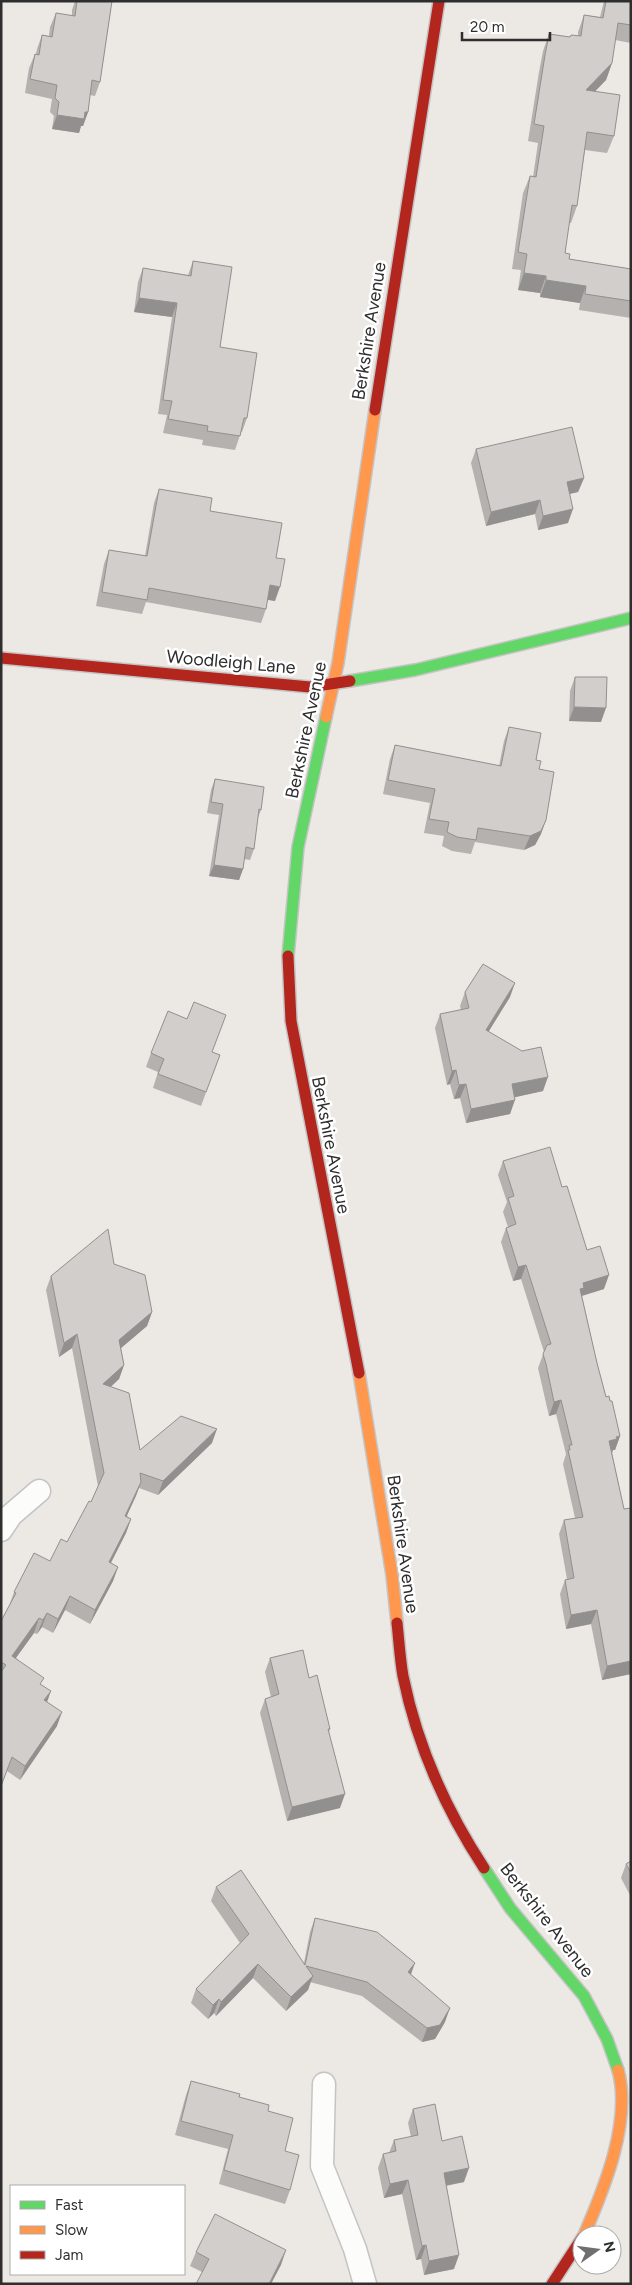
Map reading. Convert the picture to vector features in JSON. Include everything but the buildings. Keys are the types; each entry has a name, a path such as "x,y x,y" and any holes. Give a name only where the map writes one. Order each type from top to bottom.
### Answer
{"street":[{"name":"Berkshire Avenue","path":"439,1 390,305 334,684 298,846 288,948 293,1036 358,1369 392,1575 403,1676 429,1768 467,1842 510,1908 584,1996 607,2039 620,2077 622,2118 607,2182 589,2225"},
{"name":"Woodleigh Lane","path":"1,658 310,687 415,670 631,618"},
{"path":"1,1530 11,1515 39,1491"},
{"path":"324,2084 322,2166 355,2249 365,2284"},
{"name":"Berkshire Avenue","path":"552,2284 572,2253"}],"traffic: fast":[{"path":"350,681 415,670 631,618"},
{"path":"288,956 298,847 326,717"},
{"path":"484,1868 510,1908 584,1996 607,2039 618,2070"}],"traffic: slow":[{"path":"326,717 338,663 375,410"},
{"path":"359,1373 392,1575 397,1623"},
{"path":"588,2225 607,2176 619,2132 621,2090 618,2070"}],"traffic: jam":[{"path":"375,410 439,1"},
{"path":"1,658 310,687 350,681"},
{"path":"288,956 291,1021 359,1373"},
{"path":"397,1623 403,1676 416,1727 445,1800 484,1868"},
{"path":"552,2284 572,2253"}]}
